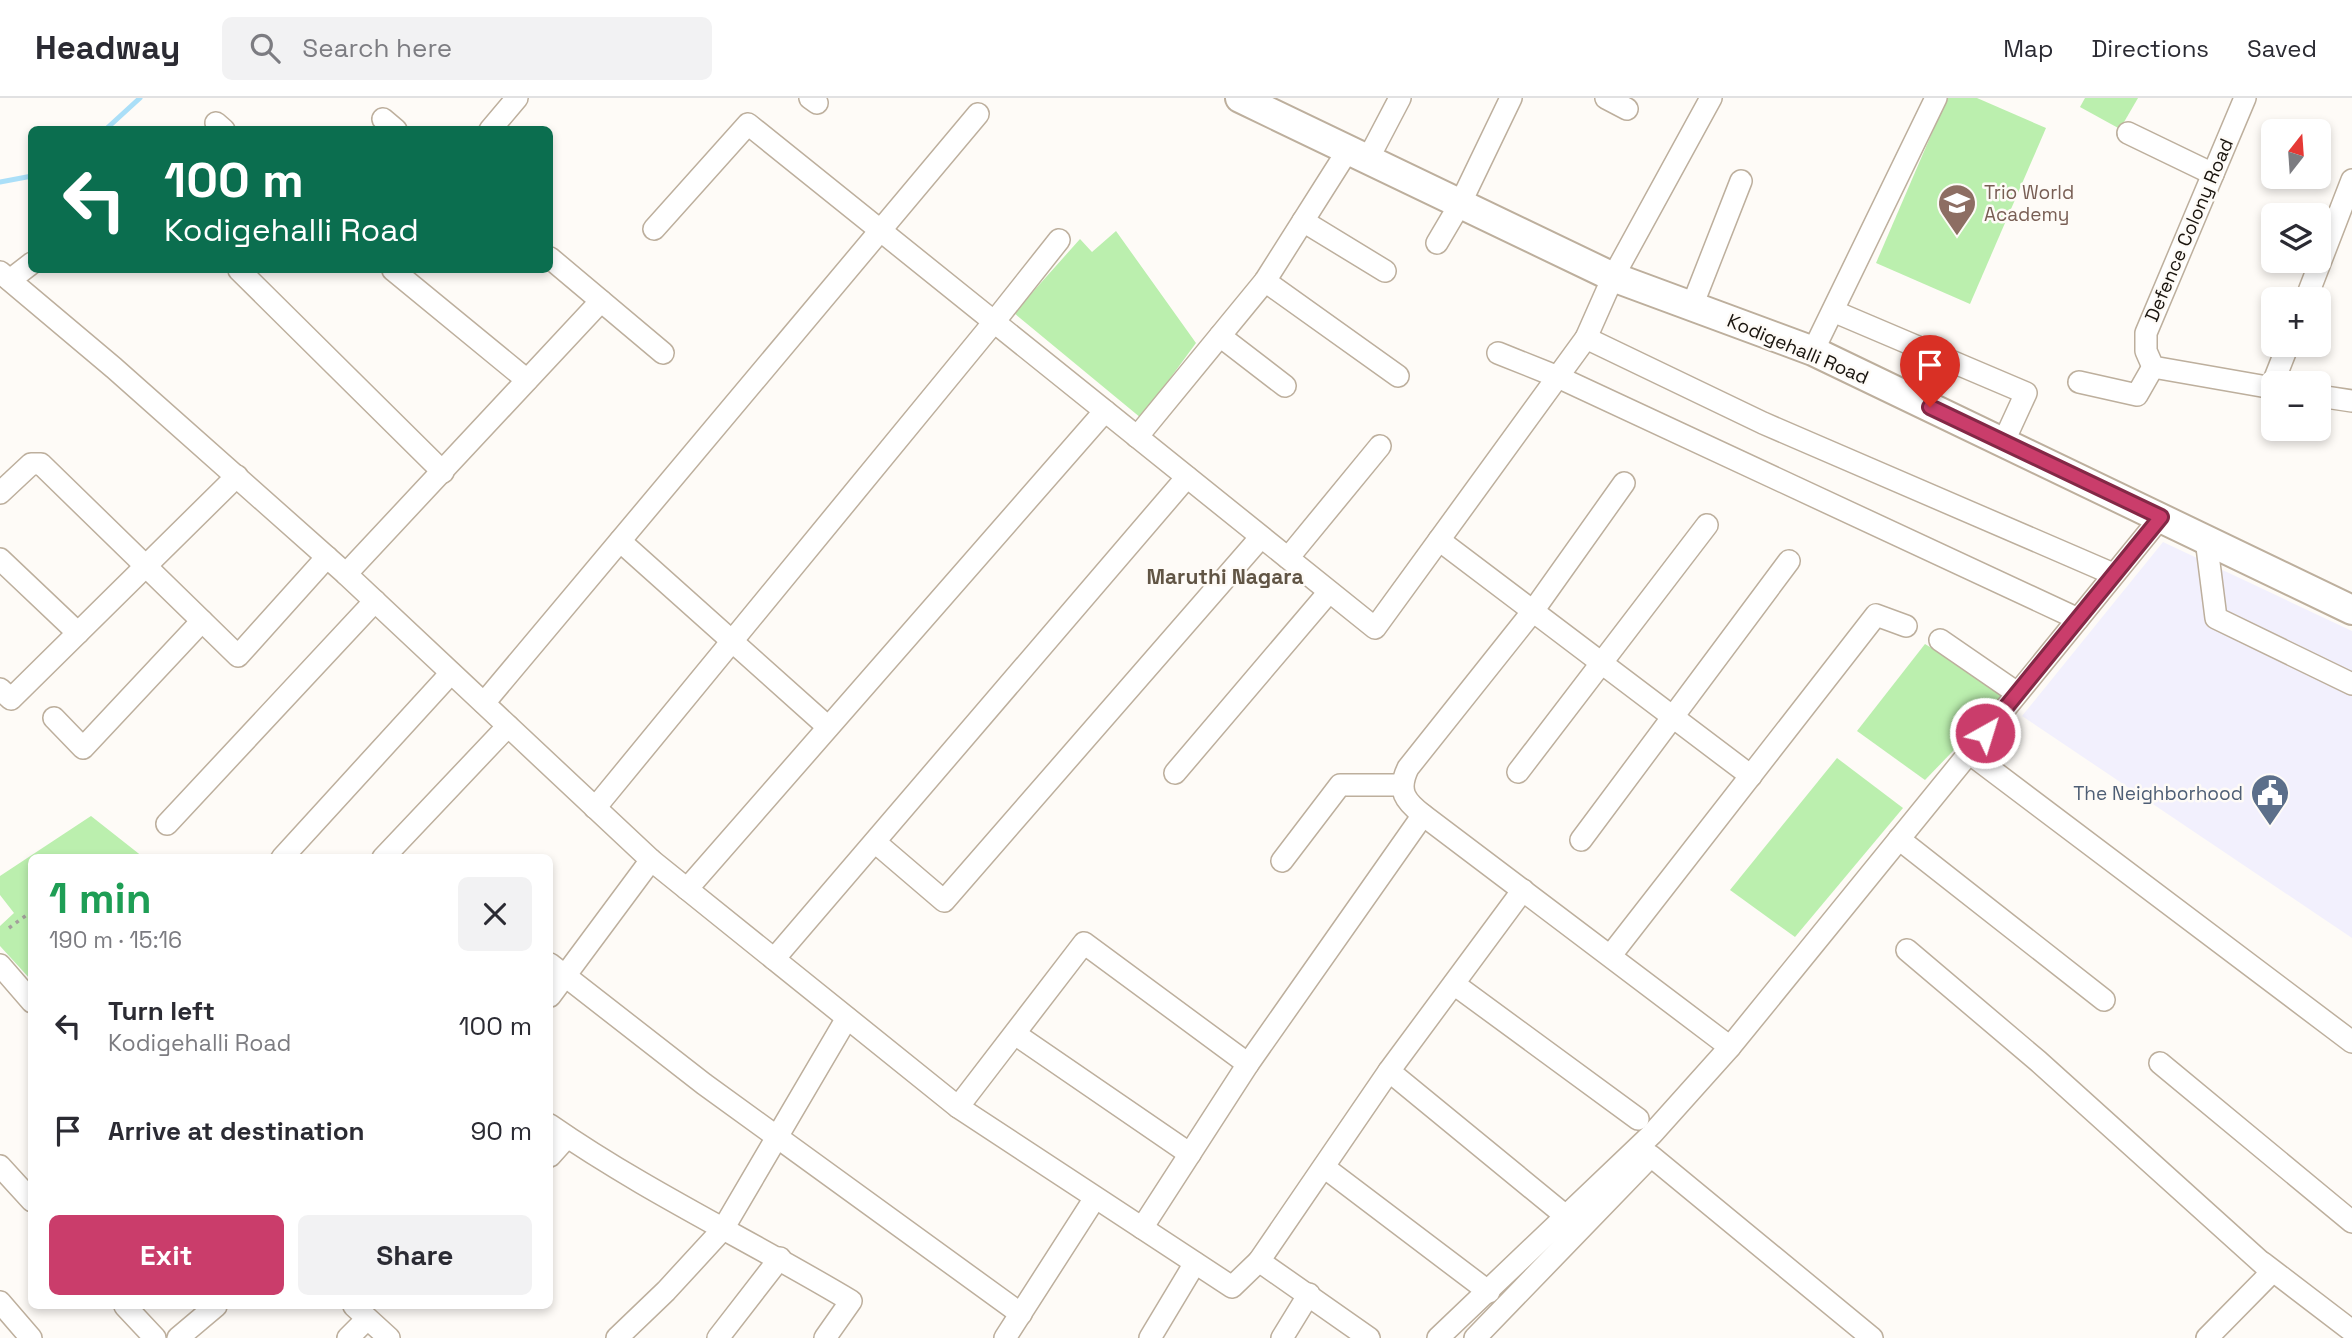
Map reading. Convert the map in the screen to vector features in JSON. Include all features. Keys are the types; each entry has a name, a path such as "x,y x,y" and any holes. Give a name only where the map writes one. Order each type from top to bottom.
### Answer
{"main road":[{"name":"Kodigehalli Road","path":"1244,99 1613,277 1813,351 2352,610"}],"street":[{"path":"493,126 517,98"},
{"path":"1137,437 1265,281 1303,221 1358,155 1399,98"},
{"path":"1437,243 1460,204 1511,98"},
{"path":"1606,98 1627,108"},
{"path":"654,229 748,124 1375,628 1586,338 1613,277 1711,98"},
{"path":"1813,351 1936,98"},
{"name":"Defence Colony Road","path":"2153,367 2146,351 2146,333 2245,98"},
{"path":"484,703 978,114"},
{"path":"2128,133 2213,174"},
{"path":"2311,287 2352,180"},
{"path":"1692,306 1741,181"},
{"path":"1303,221 1385,271"},
{"path":"595,808 1059,240"},
{"path":"553,261 663,353"},
{"path":"28,265 5,276 114,368 346,574 651,860 958,1107 1232,1287 1259,1261 1389,1071 1523,891"},
{"path":"242,273 443,472"},
{"path":"397,273 527,380"},
{"path":"1265,281 1398,376"},
{"path":"346,574 601,301"},
{"path":"1833,311 2026,393 2003,443"},
{"path":"1220,336 1285,386"},
{"path":"1586,338 1763,423 2113,574"},
{"path":"1498,353 1558,377 2078,618"},
{"path":"2079,382 2137,395 2153,367 2261,384"},
{"path":"2331,398 2352,401"},
{"path":"687,889 1105,411"},
{"path":"1288,558 1380,446"},
{"path":"0,493 31,464 41,464 239,656 327,557"},
{"path":"5,694 78,633 236,476"},
{"path":"774,959 1187,477"},
{"path":"1624,484 1533,611 1408,768 1402,785 1404,795 1423,815 1730,1047"},
{"path":"1438,1338 1652,1134 1730,1047 2161,517"},
{"path":"1518,772 1707,525"},
{"path":"875,842 944,901 1261,537"},
{"path":"2206,539 2216,618 2352,684"},
{"path":"1439,540 1751,776"},
{"path":"620,541 828,727"},
{"path":"0,559 78,633"},
{"path":"1581,840 1789,561"},
{"path":"1175,772 1329,592"},
{"path":"167,824 375,601"},
{"path":"1611,955 1876,615 1906,626"},
{"path":"54,718 83,748 202,621"},
{"path":"1940,640 2017,693"},
{"path":"286,854 451,673"},
{"path":"387,854 508,726"},
{"path":"1969,753 2352,1042"},
{"path":"1282,861 1340,785 1402,785"},
{"path":"1142,1228 1248,1064 1423,815"},
{"path":"1899,839 2105,1000"},
{"path":"651,860 557,970 704,1084 1021,1314"},
{"path":"958,1107 1084,943 1248,1064"},
{"path":"1907,950 2038,1061 2272,1272 2207,1338"},
{"path":"0,965 28,997"},
{"path":"1454,984 1637,1119"},
{"path":"617,1338 666,1291 723,1229 847,1018"},
{"path":"1015,1034 1190,1154"},
{"path":"2160,1063 2352,1222"},
{"path":"1389,1071 1567,1217"},
{"path":"558,1131 590,1153 851,1301 825,1338"},
{"path":"1475,1338 1651,1156 1872,1338"},
{"path":"0,1166 28,1197"},
{"path":"1324,1167 1489,1292"},
{"path":"1005,1338 1095,1198"},
{"path":"718,1338 779,1258"},
{"path":"1259,1261 1369,1338"},
{"path":"2261,1261 2352,1331"},
{"path":"1150,1338 1195,1263"},
{"path":"1282,1338 1309,1294"},
{"path":"128,1309 155,1338"},
{"path":"178,1338 212,1309"},
{"path":"348,1338 360,1312 389,1338"},
{"path":"4,1315 31,1338"}],"path":[{"path":"9,928 28,914"}],"shaded area":[{"name":"The Neighborhood","path":"2163,542 2352,631 2352,938 2022,716"}],"green space":[{"path":"1947,98 1977,98 2046,128 1970,304 1876,263"},
{"path":"2085,98 2138,98 2120,129 2080,107"},
{"path":"1116,231 1196,343 1141,418 1014,313 1080,239 1092,252"},
{"path":"1925,644 2008,694 1925,780 1857,731"},
{"path":"1837,758 1903,808 1795,937 1730,890"},
{"path":"91,816 139,854 33,854"},
{"path":"28,858 28,977 0,946 0,926 14,913 0,895 0,876"}],"waterway":[{"path":"109,126 140,98"},
{"path":"0,182 28,177"}],"place":[{"name":"Trio World Academy","path":"1957,237"},
{"name":"The Neighborhood","path":"2270,827"}],"district":[{"name":"Maruthi Nagara","path":"1225,576"}],"route":[{"path":"1930,407 2161,517 1985,733"}]}
